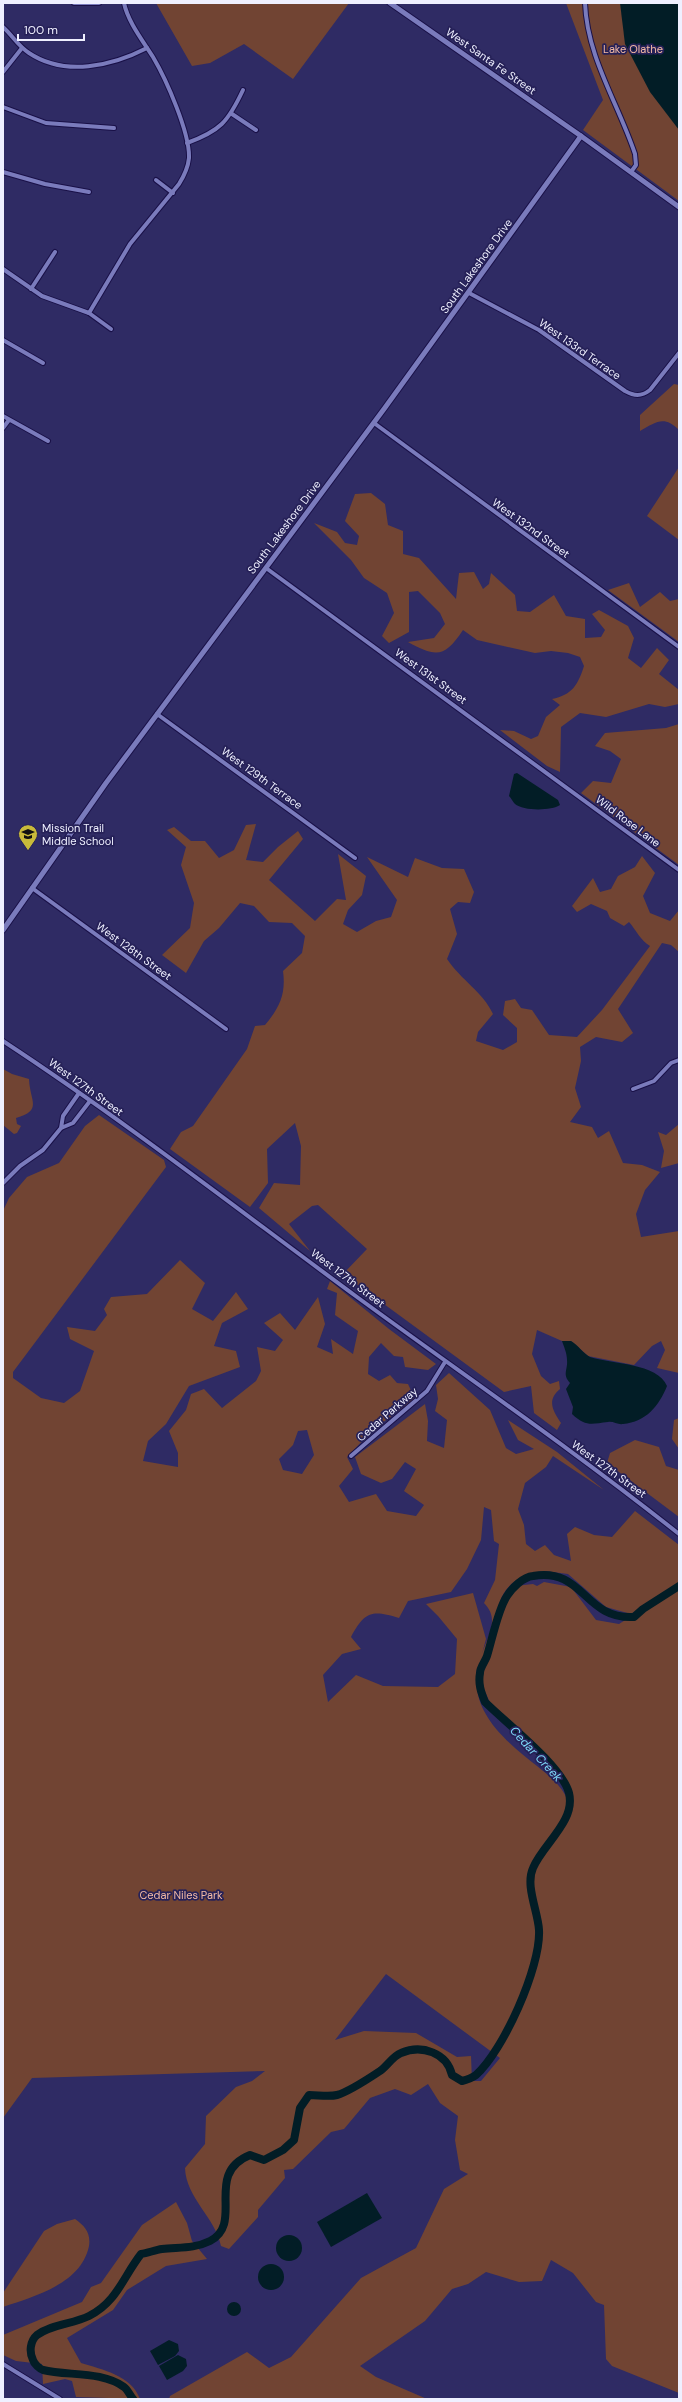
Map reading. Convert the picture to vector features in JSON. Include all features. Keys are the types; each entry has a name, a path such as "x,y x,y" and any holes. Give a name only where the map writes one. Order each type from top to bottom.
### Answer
{"street":[{"path":"74,3 99,3"},
{"path":"89,313 130,244 173,193 187,167 187,143 164,80 128,15 124,3"},
{"name":"West Santa Fe Street","path":"390,3 581,136 679,207"},
{"path":"585,3 586,23 591,44 635,154 636,165 631,172"},
{"path":"3,27 22,48 46,61 77,67 97,66 123,60 147,48"},
{"path":"3,72 22,48"},
{"path":"187,143 215,131 232,114 243,90"},
{"path":"3,107 46,123 114,128"},
{"path":"232,114 256,130"},
{"name":"South Lakeshore Drive","path":"3,930 158,714 469,293 581,136"},
{"path":"3,172 45,184 89,192"},
{"path":"156,180 173,193"},
{"path":"31,289 55,252"},
{"path":"3,269 42,296 89,313 111,329"},
{"name":"West 133rd Terrace","path":"469,293 539,330 624,391 640,396 650,390 679,353"},
{"path":"3,340 43,363"},
{"path":"3,416 48,441"},
{"path":"3,428 9,420"},
{"name":"West 132nd Street","path":"374,423 679,647"},
{"name":"West 131st Street","path":"266,568 585,800"},
{"name":"West 129th Terrace","path":"158,714 355,858"},
{"name":"Wild Rose Lane","path":"585,800 679,870"},
{"name":"West 128th Street","path":"32,888 226,1029"},
{"name":"West 127th Street","path":"3,1041 79,1093 254,1219 445,1362 595,1469 679,1534"},
{"path":"634,1089 654,1081 672,1063 679,1060"},
{"path":"61,1128 63,1116 79,1093"},
{"path":"3,1182 20,1166 43,1150 61,1128 73,1123 90,1101"},
{"name":"Cedar Parkway","path":"350,1456 426,1391 445,1362"},
{"path":"3,2364 60,2399"}],"green space":[{"path":"156,3 349,3 293,79 244,44 210,63 192,66"},
{"name":"Lake Olathe","path":"566,3 679,3 679,201 583,130 603,100"},
{"path":"674,384 679,385 679,430 674,425 664,421 655,423 640,431 640,415"},
{"path":"679,467 679,540 647,516"},
{"path":"371,493 385,504 388,525 403,531 403,554 419,558 456,599 459,573 474,572 483,589 489,584 491,573 515,595 517,611 530,612 554,595 566,616 585,619 585,638 601,637 605,630 592,614 599,610 628,626 634,638 628,658 641,668 657,648 669,660 659,674 679,690 679,704 665,707 649,704 606,717 580,713 561,727 560,772 547,766 500,730 514,731 531,739 538,736 546,717 560,705 552,699 565,695 577,684 584,666 580,657 568,653 551,651 535,653 477,640 463,630 451,646 445,650 440,652 426,651 408,642 434,638 445,624 440,613 418,591 409,592 409,632 389,643 382,636 394,613 387,593 364,578 351,560 314,523 337,532 345,543 357,545 359,536 345,521 355,494"},
{"path":"629,583 640,607 660,592 670,601 679,599 679,642 608,590"},
{"path":"679,724 679,865 581,793 593,781 611,783 621,759 610,751 595,746 605,733 666,728"},
{"path":"256,824 246,860 263,862 278,847 298,831 303,839 269,880 315,921 337,899 346,900 338,854 366,876 362,895 348,910 343,924 357,932 376,921 391,917 397,900 367,857 408,877 415,858 442,868 464,869 474,892 470,903 458,902 450,909 457,934 447,959 484,999 493,1014 478,1032 476,1041 503,1050 517,1042 517,1028 503,1015 505,1001 515,999 521,1008 532,1010 549,1035 577,1037 602,1010 650,946 641,938 629,922 624,926 610,918 607,911 591,904 577,912 572,906 593,878 600,892 611,889 618,876 635,867 642,856 655,873 643,896 650,913 670,921 679,910 679,952 671,945 662,943 618,1009 633,1033 622,1042 596,1037 580,1047 581,1061 575,1088 581,1107 570,1122 592,1127 598,1138 609,1131 623,1163 642,1165 660,1172 645,1190 636,1214 641,1237 679,1231 679,1373 657,1368 665,1350 661,1341 652,1346 634,1365 588,1356 571,1341 562,1341 537,1330 532,1354 541,1376 550,1384 559,1381 560,1389 553,1397 552,1401 555,1414 561,1423 557,1430 534,1413 531,1386 504,1392 343,1274 367,1249 318,1205 312,1206 289,1224 310,1251 259,1208 274,1183 300,1185 301,1146 295,1123 267,1149 268,1183 250,1207 170,1149 181,1132 193,1126 247,1049 255,1026 265,1025 275,1012 283,993 283,971 302,953 305,936 292,923 269,922 254,906 240,903 219,928 204,941 186,973 162,955 190,928 194,903 181,865 186,847 167,830 174,827 191,841 205,841 219,858 234,850 246,825"},
{"path":"3,1069 12,1074 29,1079 33,1104 32,1108 30,1112 16,1118 17,1124 21,1126 17,1133 14,1134 3,1125"},
{"name":"Cedar Niles Park","path":"99,1115 164,1160 166,1167 13,1372 13,1378 41,1398 64,1403 80,1391 94,1351 70,1339 67,1327 95,1331 107,1315 104,1309 111,1297 147,1294 180,1260 205,1283 192,1309 213,1321 236,1292 248,1309 222,1323 214,1346 236,1351 240,1367 189,1386 166,1424 148,1441 143,1461 178,1467 178,1453 169,1431 186,1410 191,1394 204,1389 222,1408 256,1381 261,1371 257,1347 275,1351 283,1340 264,1323 280,1313 295,1330 318,1297 325,1324 317,1347 333,1354 331,1339 353,1354 358,1331 335,1315 337,1293 327,1289 330,1281 389,1329 436,1364 428,1370 405,1367 403,1357 394,1356 381,1343 369,1357 368,1374 379,1381 390,1375 397,1383 408,1384 415,1399 382,1423 368,1425 369,1434 347,1457 353,1469 339,1486 349,1502 376,1494 387,1511 416,1516 424,1505 404,1491 416,1469 405,1462 392,1479 381,1483 361,1474 355,1457 425,1404 428,1421 427,1441 444,1448 447,1420 435,1411 438,1399 436,1385 449,1373 490,1410 506,1448 516,1454 534,1449 518,1440 508,1420 557,1452 604,1490 553,1456 546,1467 525,1483 518,1509 524,1525 526,1544 535,1551 545,1545 554,1555 571,1561 567,1534 575,1527 594,1535 612,1537 635,1511 679,1545 679,2393 612,2366 606,2359 604,2305 596,2302 573,2273 551,2260 542,2281 519,2282 486,2272 468,2284 452,2289 425,2321 360,2366 376,2377 427,2399 169,2399 170,2396 247,2352 269,2368 291,2357 361,2278 416,2248 444,2189 468,2174 460,2170 455,2140 458,2116 440,2103 428,2084 411,2095 395,2089 370,2098 344,2129 331,2132 293,2169 284,2170 285,2178 258,2210 258,2217 229,2249 221,2246 213,2226 190,2189 185,2168 205,2144 206,2116 236,2087 252,2081 265,2071 32,2078 3,2118 3,1211 9,1198 27,1177 59,1163 85,1126","holes":["307,1430 314,1455 302,1474 283,1470 279,1459 293,1445 298,1431","484,1507 491,1510 494,1541 499,1544 495,1580 484,1603 489,1609 492,1621 482,1654 486,1639 473,1593 426,1604 457,1639 455,1674 438,1687 383,1686 356,1675 328,1702 323,1675 342,1654 361,1649 351,1637 365,1617 382,1614 399,1618 408,1601 451,1592 467,1569 481,1540","545,1571 568,1574 606,1607 631,1614 662,1593 666,1594 619,1624 596,1620 571,1587 544,1582 537,1586 533,1584 515,1586 497,1612 503,1595 513,1582 536,1572","478,1667 483,1680 482,1685 491,1705 535,1745 564,1780 566,1797 561,1788 508,1742 491,1722 479,1700 476,1672","386,1974 500,2058 481,2081 472,2081 471,2056 457,2057 416,2033 364,2031 335,2040"]},
{"path":"679,1124 679,1163 661,1168 664,1151 658,1132 666,1135"},
{"path":"679,1418 679,1449 672,1439 674,1420"},
{"path":"635,1440 659,1447 666,1466 679,1470 679,1517 607,1463 610,1453"},
{"path":"176,2202 187,2223 192,2241 207,2259 166,2266 127,2290 113,2310 67,2338 81,2363 107,2371 123,2379 136,2391 140,2399 76,2397 72,2381 65,2379 43,2384 42,2364 16,2361 3,2355 3,2335 82,2302 91,2287 101,2283 142,2225"},
{"path":"75,2219 82,2224 89,2237 89,2246 84,2259 77,2270 55,2287 3,2307 3,2293 44,2231 57,2224"}],"water":[{"name":"Lake Olathe","path":"620,3 679,3 679,130 650,92 625,44"},
{"path":"517,773 558,800 560,805 544,809 530,809 515,804 509,796 514,774"},
{"path":"562,1341 571,1341 590,1357 633,1366 654,1373 662,1378 667,1386 664,1393 651,1412 631,1423 621,1424 610,1422 589,1424 581,1421 572,1414 573,1407 566,1389 570,1383 566,1377 567,1357"},
{"path":"367,2193 382,2218 331,2247 317,2222"},
{"path":"289,2235 298,2239 302,2248 298,2257 289,2261 280,2257 276,2248 280,2239"},
{"path":"271,2264 280,2268 284,2277 280,2286 271,2290 262,2286 258,2277 262,2268"},
{"path":"234,2302 239,2304 241,2309 239,2314 234,2316 229,2314 227,2309 229,2304"},
{"path":"169,2340 178,2344 179,2351 175,2356 158,2365 150,2351"},
{"path":"178,2355 186,2359 187,2366 183,2371 167,2380 159,2366"}],"waterway":[{"name":"Cedar Creek","path":"133,2399 124,2387 106,2378 53,2372 42,2369 37,2366 32,2357 31,2347 33,2340 43,2331 83,2319 99,2310 113,2296 141,2254 162,2249 204,2244 220,2233 224,2223 226,2211 226,2186 229,2174 236,2163 250,2155 264,2160 283,2150 294,2140 300,2108 309,2095 331,2096 342,2093 380,2071 398,2054 409,2050 425,2050 432,2052 445,2061 452,2075 462,2081 469,2079 476,2075 487,2063 498,2047 518,2007 534,1965 538,1946 539,1930 531,1891 531,1875 538,1859 563,1823 568,1813 570,1803 569,1793 556,1770 532,1745 485,1702 481,1691 479,1681 480,1671 487,1656 501,1609 507,1596 515,1586 525,1578 550,1575 563,1579 574,1586 604,1611 617,1616 634,1617 643,1609 679,1586"}],"place":[{"name":"Mission Trail Middle School","path":"28,851"}]}
